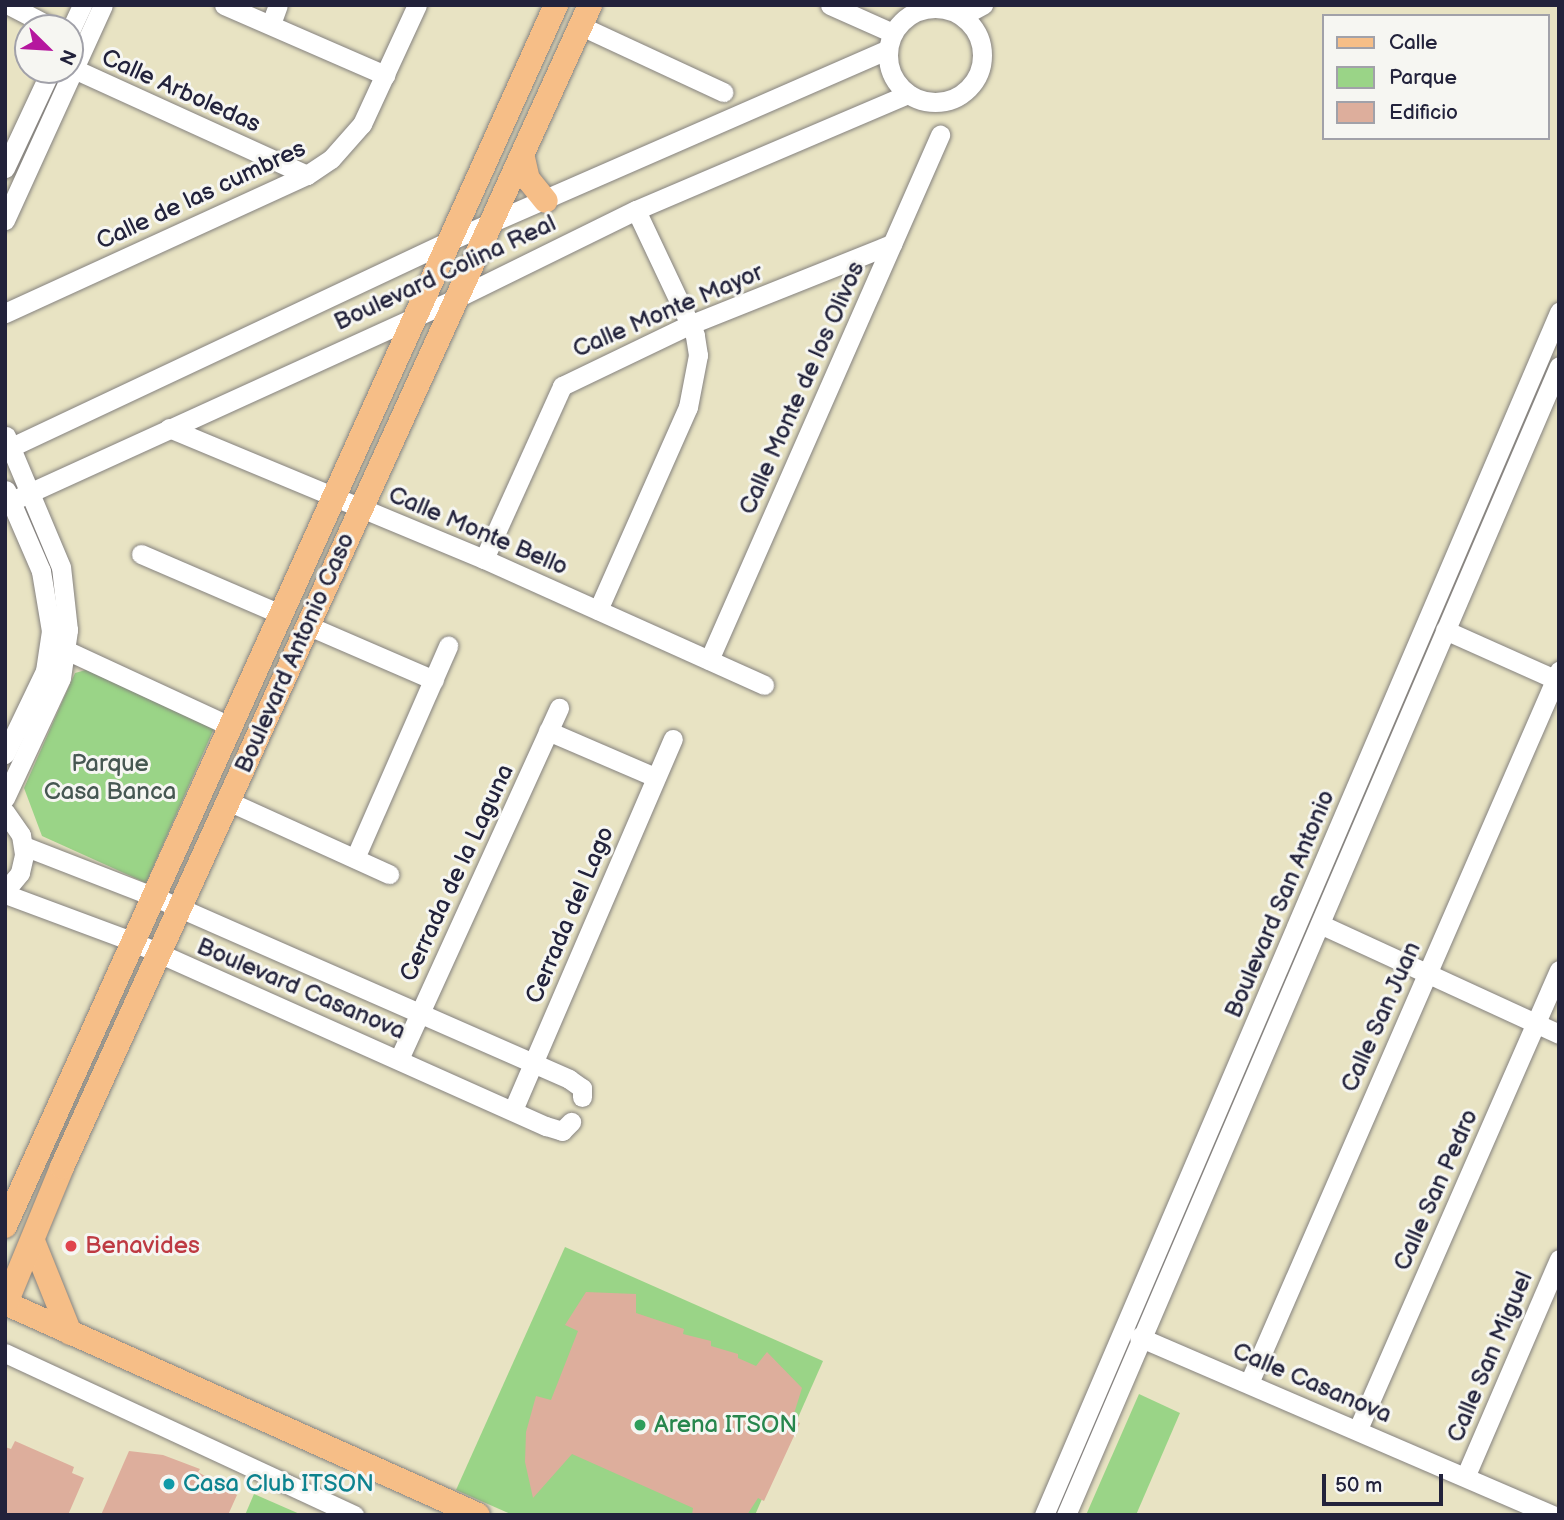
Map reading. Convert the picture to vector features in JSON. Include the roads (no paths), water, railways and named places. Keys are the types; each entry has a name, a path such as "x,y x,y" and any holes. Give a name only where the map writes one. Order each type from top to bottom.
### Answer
{"main road":[{"name":"Boulevard Antonio Caso","path":"5,1226 232,727 334,495 421,311 449,242 556,5"},
{"name":"Boulevard Antonio Caso","path":"5,1303 62,1167 361,507 523,158 585,15"},
{"path":"523,158 528,179 546,201"},
{"path":"84,1052 110,1061"},
{"path":"37,1156 62,1167"},
{"path":"33,1241 70,1333"},
{"path":"5,1303 478,1515"}],"street":[{"path":"9,5 26,14"},
{"path":"84,44 103,5"},
{"path":"224,5 385,75"},
{"path":"271,24 278,5"},
{"name":"Calle de las cumbres","path":"5,313 307,175 350,142 417,5"},
{"path":"830,5 891,41"},
{"path":"962,16 983,5"},
{"path":"924,9 944,9 962,16 981,47 973,82 943,101 908,94 894,79 891,41 906,18 924,9"},
{"path":"585,15 723,92"},
{"name":"Boulevard Colina Real","path":"7,444 449,242 546,201 891,41"},
{"name":"Calle Arboledas","path":"84,73 307,175"},
{"path":"5,168 10,142 43,84"},
{"path":"5,220 65,84"},
{"name":"Boulevard Colina Real","path":"7,498 169,428 421,311 457,298 636,210 908,94"},
{"name":"Calle Monte de los Olivos","path":"709,660 940,135"},
{"path":"10,142 35,153"},
{"path":"598,610 688,407 698,355 690,324 636,210"},
{"name":"Calle Monte Mayor","path":"484,559 562,386 690,324 892,244"},
{"name":"Boulevard San Antonio","path":"1066,1515 1132,1334 1559,312"},
{"name":"Boulevard San Antonio","path":"1044,1515 1132,1334 1320,924 1559,366"},
{"name":"Calle Monte Bello","path":"169,428 484,559 764,685"},
{"path":"5,799 61,678 68,651 66,590 30,490 7,444"},
{"path":"5,754 45,671 51,631 41,571 7,498"},
{"path":"141,554 280,614"},
{"path":"309,626 433,680"},
{"path":"1445,631 1558,677"},
{"path":"355,858 448,646"},
{"path":"68,651 232,727"},
{"name":"Calle San Juan","path":"1248,1383 1558,677"},
{"name":"Cerrada de la Laguna","path":"399,1059 559,708"},
{"path":"548,731 655,777"},
{"name":"Cerrada del Lago","path":"513,1110 673,739"},
{"path":"228,800 389,874"},
{"path":"5,812 17,824 24,846 20,873 5,893"},
{"name":"Boulevard Casanova","path":"24,846 155,897 179,910 533,1063 578,1084 582,1097"},
{"name":"Boulevard Casanova","path":"5,893 134,942 558,1131 571,1122"},
{"path":"1320,924 1429,971 1559,1034"},
{"name":"Calle San Pedro","path":"1358,1429 1559,970"},
{"name":"Calle San Miguel","path":"1466,1475 1559,1259"},
{"path":"1116,1394 1132,1334"},
{"name":"Calle Casanova","path":"1132,1334 1466,1475 1552,1515"},
{"path":"5,1353 354,1515"}],"place":[{"name":"Benavides","path":"71,1246"},
{"name":"Arena ITSON","path":"640,1425"},
{"name":"Casa Club ITSON","path":"169,1484"}],"park label":[{"name":"Parque Casa Banca","path":"110,778"}]}
